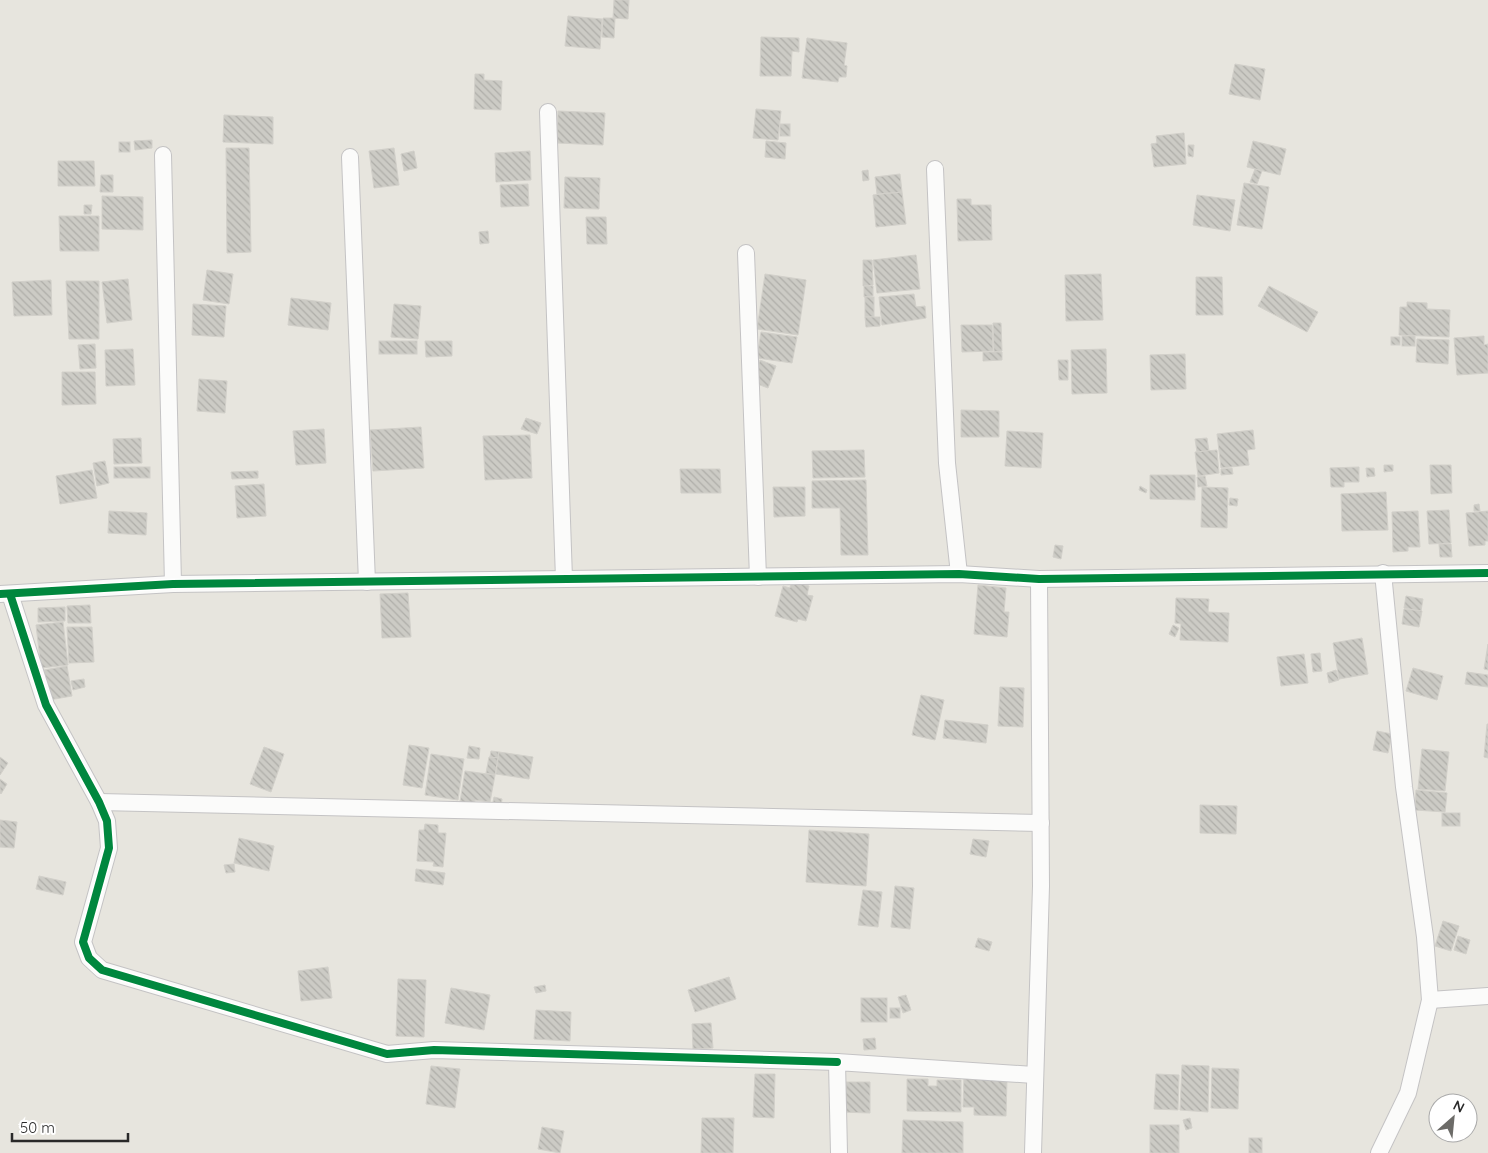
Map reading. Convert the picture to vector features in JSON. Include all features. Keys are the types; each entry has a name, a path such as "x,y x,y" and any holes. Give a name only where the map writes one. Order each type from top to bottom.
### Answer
{"street":[{"path":"548,112 564,579"},
{"path":"163,154 173,584"},
{"path":"350,157 367,582"},
{"path":"935,169 947,463 959,574"},
{"path":"746,253 758,577"},
{"path":"1379,1153 1408,1094 1430,1000 1425,936 1404,787 1383,573"},
{"path":"1034,1075 837,1062 434,1050 387,1054 102,970 89,958 83,942 109,848 107,821 99,802 46,705 5,594 173,584 959,574 1039,579 1488,573"},
{"path":"1033,1153 1041,886 1039,579"},
{"path":"99,802 1041,823"},
{"path":"1430,1000 1488,996"},
{"path":"837,1062 839,1153"}],"building":[{"path":"614,0 629,0 628,19 613,18"},
{"path":"568,16 602,19 600,49 565,46"},
{"path":"603,18 615,18 614,38 602,37"},
{"path":"761,37 799,38 799,52 792,51 791,76 760,76"},
{"path":"807,38 847,43 844,65 847,66 846,77 839,77 838,82 802,78"},
{"path":"1235,64 1265,69 1260,100 1229,94"},
{"path":"475,74 484,74 484,80 502,81 501,110 474,109"},
{"path":"756,109 781,111 778,140 753,138"},
{"path":"558,111 605,113 603,145 557,143"},
{"path":"224,115 273,117 273,144 223,142"},
{"path":"780,124 790,124 790,136 780,136"},
{"path":"1184,133 1186,164 1154,167 1151,144 1157,143 1156,136"},
{"path":"152,140 152,148 135,150 134,141"},
{"path":"766,141 786,143 785,159 765,157"},
{"path":"1253,141 1286,149 1280,175 1247,167"},
{"path":"119,142 130,142 130,152 119,152"},
{"path":"1188,145 1194,145 1193,157 1188,156"},
{"path":"226,148 249,148 251,252 227,253"},
{"path":"394,148 399,185 374,188 369,151"},
{"path":"414,151 417,168 404,171 401,154"},
{"path":"530,151 531,180 496,182 495,153"},
{"path":"58,161 94,161 95,186 58,186"},
{"path":"1255,169 1262,171 1257,184 1250,182"},
{"path":"868,170 869,180 863,181 862,171"},
{"path":"900,174 902,192 877,194 875,177"},
{"path":"101,175 113,175 113,192 100,192"},
{"path":"565,177 600,178 599,209 564,208"},
{"path":"1244,183 1269,187 1262,229 1237,225"},
{"path":"528,184 529,206 501,207 500,185"},
{"path":"902,192 906,224 876,227 873,195"},
{"path":"1197,195 1235,200 1230,231 1193,225"},
{"path":"102,196 143,197 143,230 102,229"},
{"path":"957,199 971,199 971,205 991,205 992,240 958,241"},
{"path":"84,205 92,205 91,214 84,214"},
{"path":"59,216 99,216 99,251 60,251"},
{"path":"586,217 606,217 607,244 587,244"},
{"path":"488,231 489,243 480,244 479,232"},
{"path":"916,255 920,289 877,293 873,260"},
{"path":"863,260 872,260 873,285 863,286"},
{"path":"207,270 233,274 229,304 203,300"},
{"path":"765,274 806,280 798,335 757,329"},
{"path":"1101,274 1103,320 1066,321 1065,275"},
{"path":"1196,277 1222,277 1223,315 1196,315"},
{"path":"128,279 132,320 107,323 102,282"},
{"path":"51,280 52,315 14,316 12,282"},
{"path":"66,281 99,281 99,339 69,339"},
{"path":"864,286 873,286 873,296 864,297"},
{"path":"1269,286 1318,312 1307,332 1258,306"},
{"path":"914,294 916,307 925,306 926,318 882,325 879,297"},
{"path":"865,297 874,297 874,317 865,317"},
{"path":"291,298 331,303 328,330 288,325"},
{"path":"1407,302 1427,303 1427,309 1450,310 1449,337 1399,335 1400,307 1407,307"},
{"path":"193,304 226,306 224,337 192,335"},
{"path":"394,304 421,306 418,339 391,337"},
{"path":"865,317 880,317 880,326 866,327"},
{"path":"993,323 1001,323 1002,351 994,352"},
{"path":"961,325 992,325 993,351 962,352"},
{"path":"761,332 797,337 792,363 757,358"},
{"path":"1402,336 1415,336 1415,346 1402,346"},
{"path":"1484,336 1484,345 1488,344 1488,373 1457,375 1454,338"},
{"path":"1391,337 1400,337 1400,345 1391,345"},
{"path":"1417,339 1449,340 1448,364 1416,362"},
{"path":"379,341 417,341 417,354 379,354"},
{"path":"425,341 452,341 452,356 426,357"},
{"path":"95,344 96,368 80,369 78,345"},
{"path":"133,349 135,385 106,386 105,350"},
{"path":"1106,349 1107,393 1072,394 1071,350"},
{"path":"983,352 1002,352 1002,360 983,361"},
{"path":"1185,354 1186,389 1151,390 1150,355"},
{"path":"760,360 776,366 768,388 752,382"},
{"path":"1058,360 1068,360 1068,380 1059,380"},
{"path":"62,372 95,372 96,404 62,405"},
{"path":"199,379 227,381 225,413 197,411"},
{"path":"961,410 999,411 999,437 961,437"},
{"path":"526,418 541,423 537,434 521,429"},
{"path":"421,427 424,468 373,471 370,430"},
{"path":"324,429 326,463 296,465 293,431"},
{"path":"1253,430 1255,449 1247,450 1249,465 1221,468 1217,434"},
{"path":"1007,431 1043,433 1041,468 1005,466"},
{"path":"530,435 532,478 485,480 483,436"},
{"path":"141,438 142,463 114,464 113,439"},
{"path":"1207,438 1209,451 1197,452 1195,439"},
{"path":"864,450 865,477 813,478 812,451"},
{"path":"1217,450 1219,473 1198,476 1195,452"},
{"path":"105,461 109,483 97,486 93,463"},
{"path":"1384,465 1393,465 1393,471 1384,472"},
{"path":"1430,465 1451,465 1452,493 1431,494"},
{"path":"114,467 150,467 150,478 114,478"},
{"path":"1359,467 1359,482 1344,482 1344,487 1331,487 1330,468"},
{"path":"1232,468 1233,474 1221,475 1221,469"},
{"path":"1366,468 1374,468 1375,476 1367,477"},
{"path":"680,469 720,469 721,493 681,493"},
{"path":"92,470 97,498 60,504 56,476"},
{"path":"258,471 258,478 232,479 231,472"},
{"path":"1150,475 1195,475 1195,500 1150,499"},
{"path":"1205,476 1207,486 1198,487 1197,477"},
{"path":"866,480 868,555 841,555 840,508 812,508 812,481"},
{"path":"264,484 266,516 237,518 235,486"},
{"path":"1140,486 1147,490 1146,493 1139,490"},
{"path":"773,487 805,487 805,516 774,517"},
{"path":"1202,487 1228,488 1227,528 1201,527"},
{"path":"1386,492 1388,530 1342,531 1341,494"},
{"path":"1230,498 1238,499 1237,506 1229,505"},
{"path":"1479,504 1480,511 1474,511 1474,505"},
{"path":"1449,510 1451,543 1429,544 1427,511"},
{"path":"109,511 147,513 146,535 108,533"},
{"path":"1418,511 1420,547 1408,547 1408,551 1393,552 1392,512"},
{"path":"1488,511 1488,541 1485,541 1485,545 1469,546 1466,513"},
{"path":"1439,544 1451,544 1452,557 1440,557"},
{"path":"1055,545 1063,546 1061,559 1053,557"},
{"path":"791,582 809,586 807,595 813,596 806,621 798,619 797,622 775,616 783,586 790,588"},
{"path":"978,585 1006,588 1004,612 1009,612 1007,637 974,634"},
{"path":"408,593 411,637 382,638 380,594"},
{"path":"1406,596 1423,599 1421,611 1404,608"},
{"path":"1176,598 1209,599 1208,612 1229,613 1228,642 1180,640 1181,624 1175,623"},
{"path":"90,605 91,623 68,623 67,606"},
{"path":"65,607 65,621 38,622 38,608"},
{"path":"1404,609 1422,611 1419,627 1402,624"},
{"path":"63,622 68,665 41,668 36,625"},
{"path":"1173,625 1179,628 1175,637 1169,634"},
{"path":"67,627 92,627 94,662 69,663"},
{"path":"1362,638 1368,674 1339,679 1333,643"},
{"path":"1488,644 1488,670 1484,669"},
{"path":"1320,653 1322,671 1313,672 1311,654"},
{"path":"1304,654 1308,683 1281,686 1277,657"},
{"path":"67,666 72,696 49,700 44,670"},
{"path":"1413,668 1443,676 1437,700 1406,691"},
{"path":"1336,670 1339,680 1329,683 1327,673"},
{"path":"1467,672 1488,675 1488,687 1465,684"},
{"path":"84,679 85,687 73,690 71,681"},
{"path":"1000,687 1024,688 1023,727 998,726"},
{"path":"921,695 944,700 935,740 912,735"},
{"path":"945,720 988,725 986,743 943,738"},
{"path":"1488,724 1488,758 1484,757"},
{"path":"1377,731 1392,734 1388,753 1373,750"},
{"path":"409,745 429,748 422,788 403,785"},
{"path":"469,746 480,748 479,759 467,758"},
{"path":"264,747 284,754 271,792 250,784"},
{"path":"1422,749 1449,752 1445,791 1418,789"},
{"path":"491,751 499,752 498,758 490,757"},
{"path":"499,752 533,757 529,779 496,774"},
{"path":"431,754 464,759 458,800 425,795"},
{"path":"0,757 8,763 0,775"},
{"path":"489,757 498,758 495,775 486,773"},
{"path":"465,771 495,775 490,802 475,800 474,805 460,802"},
{"path":"0,779 7,784 1,794 0,793"},
{"path":"1416,790 1447,793 1445,812 1415,810"},
{"path":"494,797 502,799 501,808 492,807"},
{"path":"1200,805 1237,806 1236,834 1200,833"},
{"path":"1442,813 1460,813 1460,826 1442,826"},
{"path":"0,820 17,822 14,848 0,847"},
{"path":"425,824 438,825 438,833 446,833 443,867 433,866 434,862 417,861 419,830 424,830"},
{"path":"809,830 869,834 866,886 806,882"},
{"path":"239,838 274,846 269,871 234,863"},
{"path":"973,839 989,841 986,857 970,854"},
{"path":"234,864 235,872 226,873 224,865"},
{"path":"416,869 445,873 443,885 415,881"},
{"path":"39,876 66,882 63,895 36,889"},
{"path":"895,886 914,888 910,929 891,927"},
{"path":"863,890 882,892 878,927 858,925"},
{"path":"1443,921 1459,926 1451,951 1435,946"},
{"path":"1458,936 1470,940 1466,954 1454,950"},
{"path":"978,938 992,942 989,951 975,947"},
{"path":"328,967 332,998 301,1001 298,971"},
{"path":"729,977 736,999 695,1012 688,990"},
{"path":"398,979 426,980 424,1037 396,1036"},
{"path":"545,985 546,991 536,993 534,987"},
{"path":"451,988 490,995 484,1030 445,1023"},
{"path":"906,995 911,1010 903,1013 898,997"},
{"path":"861,998 887,998 887,1022 861,1022"},
{"path":"890,1008 900,1008 900,1018 890,1018"},
{"path":"536,1010 571,1012 570,1041 534,1039"},
{"path":"711,1023 713,1048 693,1049 692,1024"},
{"path":"875,1038 876,1049 864,1050 863,1039"},
{"path":"1182,1065 1209,1066 1208,1112 1180,1110"},
{"path":"431,1066 460,1069 455,1108 426,1104"},
{"path":"1212,1068 1239,1069 1238,1109 1211,1108"},
{"path":"755,1074 775,1074 774,1118 753,1117"},
{"path":"1156,1074 1179,1075 1178,1110 1154,1109"},
{"path":"964,1076 1007,1078 1006,1116 974,1115 974,1107 963,1107"},
{"path":"907,1079 928,1079 928,1086 937,1086 937,1080 961,1080 961,1112 907,1111"},
{"path":"846,1082 870,1082 870,1113 840,1112 840,1088 846,1088"},
{"path":"702,1118 734,1118 733,1153 701,1153"},
{"path":"1190,1118 1192,1128 1186,1130 1183,1120"},
{"path":"903,1120 963,1122 963,1153 902,1153"},
{"path":"1150,1125 1179,1125 1179,1153 1150,1153"},
{"path":"542,1127 564,1131 560,1153 538,1149"},
{"path":"1249,1138 1262,1138 1262,1153 1249,1153"}],"cycle path":[{"path":"0,594 173,584 959,574 1039,579 1488,573"},
{"path":"10,594 46,705 99,802 107,821 109,848 83,942 89,958 102,970 387,1054 434,1050 837,1062"}]}
